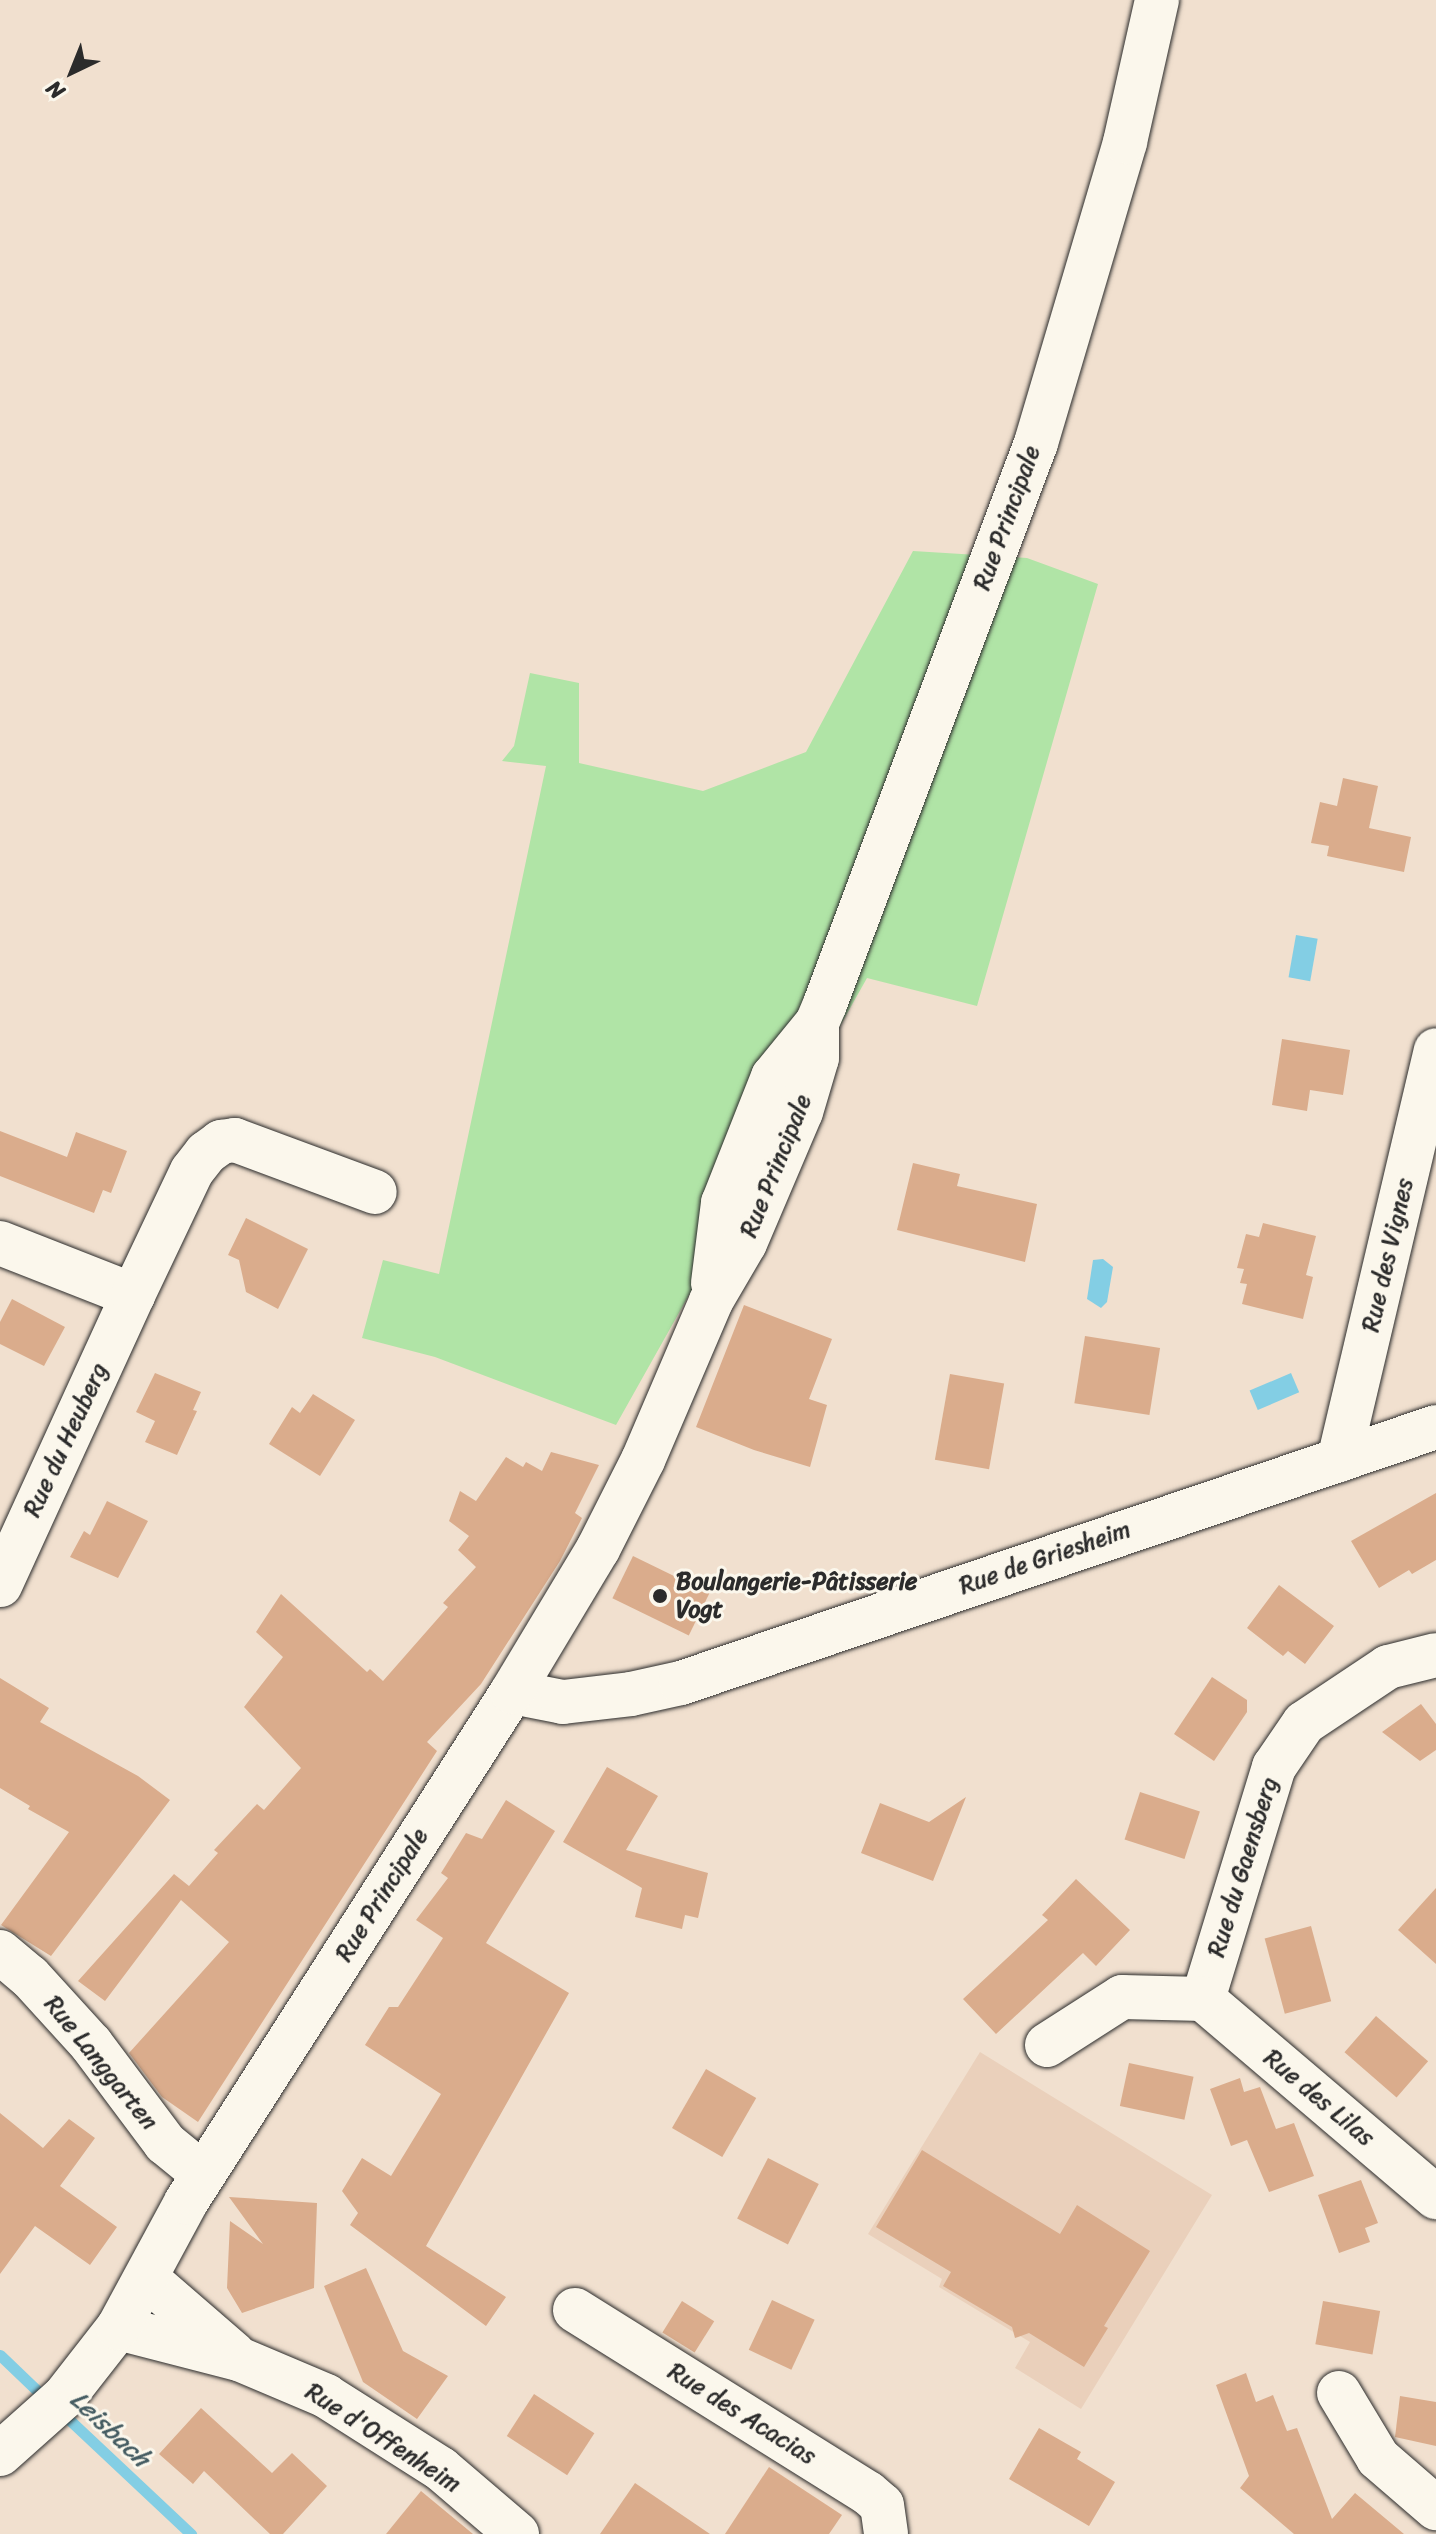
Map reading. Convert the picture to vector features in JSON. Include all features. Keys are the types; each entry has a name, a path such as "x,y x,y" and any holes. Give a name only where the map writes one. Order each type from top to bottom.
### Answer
{"street":[{"name":"Rue Principale","path":"0,2454 52,2407 118,2328 203,2174 512,1692 598,1549 643,1460 711,1301 716,1247 729,1189 773,1077 817,1023 1036,443 1125,142 1157,0"},
{"name":"Rue des Vignes","path":"1339,1460 1436,1050"},
{"name":"Rue du Heuberg","path":"0,1585 192,1171 206,1153 221,1142 235,1140 375,1192"},
{"path":"0,1243 133,1295"},
{"name":"Rue de Griesheim","path":"512,1692 563,1702 681,1683 1436,1427"},
{"name":"Rue du Gaensberg","path":"1203,1999 1274,1767 1304,1723 1388,1667 1436,1655"},
{"name":"Rue Langgarten","path":"0,1952 30,1977 91,2044 165,2143 203,2174"},
{"path":"1047,2045 1122,1997 1203,1999"},
{"name":"Rue des Lilas","path":"1203,1999 1436,2197"},
{"name":"Rue d'Offenheim","path":"146,2278 239,2359"},
{"name":"Rue des Acacias","path":"575,2310 868,2493 882,2505 886,2534"},
{"name":"Rue d'Offenheim","path":"118,2328 239,2359 339,2404 441,2469 517,2534"},
{"path":"1339,2393 1378,2458 1436,2508"}],"shaded area":[{"path":"980,2052 1212,2195 1081,2409 1015,2368 1030,2342 939,2287 942,2279 868,2234"}],"green space":[{"path":"913,551 1027,558 1098,584 977,1006 867,978 616,1425 435,1357 362,1338 383,1260 439,1274 546,766 502,761 514,746 530,673 579,683 579,763 703,791 806,752"}],"water":[{"path":"1296,935 1318,939 1310,981 1289,977"},
{"path":"1103,1259 1113,1267 1107,1302 1101,1308 1087,1299 1093,1260"},
{"path":"1291,1373 1299,1392 1258,1410 1250,1391"}],"building":[{"path":"1343,778 1378,786 1369,828 1411,837 1404,872 1327,856 1329,846 1311,843 1320,802 1337,806"},
{"path":"1282,1039 1350,1050 1343,1095 1310,1090 1307,1111 1272,1105"},
{"path":"0,1131 67,1157 76,1132 127,1151 111,1193 103,1190 94,1213 0,1176"},
{"path":"913,1163 960,1174 957,1186 1037,1204 1025,1262 897,1230"},
{"path":"246,1218 308,1249 278,1309 246,1292 239,1260 228,1255"},
{"path":"1263,1223 1316,1236 1306,1275 1313,1277 1303,1319 1242,1304 1247,1284 1240,1283 1244,1269 1237,1268 1246,1234 1259,1237"},
{"path":"12,1299 65,1327 44,1366 0,1344 0,1322"},
{"path":"744,1305 832,1339 809,1399 827,1405 810,1467 754,1450 696,1427"},
{"path":"1085,1336 1160,1348 1149,1415 1074,1403"},
{"path":"155,1373 201,1392 193,1410 197,1411 177,1455 145,1442 155,1421 136,1412"},
{"path":"950,1374 1004,1384 989,1469 935,1460"},
{"path":"313,1394 355,1420 320,1476 269,1444 292,1407 300,1413"},
{"path":"551,1452 599,1465 575,1513 582,1518 560,1561 481,1684 427,1742 437,1751 198,2122 162,2097 129,2053 229,1942 181,1900 105,2001 78,1981 174,1874 189,1886 218,1853 214,1850 257,1804 264,1810 301,1768 244,1707 283,1657 256,1632 281,1594 367,1672 370,1669 383,1681 448,1607 443,1603 476,1567 458,1550 469,1536 449,1521 460,1491 476,1501 506,1457 523,1467 526,1462 542,1471"},
{"path":"1436,1493 1436,1560 1412,1574 1409,1570 1379,1588 1351,1541"},
{"path":"107,1501 148,1521 118,1578 70,1557 84,1531 90,1535"},
{"name":"Boulangerie-Pâtisserie Vogt","path":"633,1556 709,1593 689,1636 612,1598"},
{"path":"1279,1585 1334,1626 1305,1664 1288,1651 1283,1656 1247,1628"},
{"path":"1212,1677 1247,1700 1247,1712 1214,1761 1174,1734"},
{"path":"0,1678 49,1708 40,1722 138,1776 170,1800 51,1956 1,1925 69,1832 28,1809 30,1806 0,1788"},
{"path":"1421,1704 1436,1724 1436,1750 1420,1761 1382,1732"},
{"path":"607,1767 658,1796 626,1850 708,1873 698,1918 685,1915 682,1929 635,1917 642,1888 563,1842"},
{"path":"1140,1792 1200,1811 1184,1859 1125,1840"},
{"path":"966,1797 933,1881 861,1853 880,1803 929,1822"},
{"path":"506,1800 555,1831 486,1943 569,1993 426,2246 506,2297 486,2326 350,2225 358,2213 342,2191 362,2158 391,2176 441,2094 365,2045 389,2007 398,2007 443,1938 416,1920 448,1878 441,1873 466,1833 482,1839"},
{"path":"1076,1879 1130,1930 1096,1966 1083,1953 996,2034 963,1999 1048,1920 1042,1915"},
{"path":"1436,1888 1436,1964 1398,1930"},
{"path":"1311,1926 1331,2001 1285,2014 1265,1938"},
{"path":"1376,2016 1428,2061 1397,2097 1345,2052"},
{"path":"1129,2063 1194,2077 1184,2120 1120,2106"},
{"path":"706,2069 756,2098 722,2157 672,2128"},
{"path":"1240,2078 1244,2092 1260,2087 1276,2129 1294,2123 1314,2176 1269,2192 1247,2140 1231,2146 1210,2089"},
{"path":"0,2113 43,2148 69,2119 95,2138 60,2186 117,2227 90,2265 35,2226 0,2274"},
{"path":"922,2150 1060,2234 1077,2205 1150,2251 1104,2326 1108,2328 1084,2367 1029,2333 1015,2338 1012,2327 943,2286 951,2272 876,2227"},
{"path":"768,2158 819,2184 788,2244 737,2219"},
{"path":"1361,2180 1378,2223 1365,2228 1370,2242 1339,2253 1318,2195"},
{"path":"229,2197 317,2203 314,2288 242,2313 227,2288 230,2221 263,2244"},
{"path":"366,2268 403,2351 448,2376 417,2419 363,2382 324,2286"},
{"path":"772,2300 815,2320 791,2370 749,2350"},
{"path":"682,2301 714,2321 695,2353 662,2332"},
{"path":"1323,2301 1380,2311 1372,2354 1315,2344"},
{"path":"1246,2373 1256,2402 1273,2395 1287,2431 1297,2428 1332,2519 1355,2493 1404,2534 1294,2534 1240,2488 1249,2476 1216,2385"},
{"path":"534,2394 594,2433 567,2475 507,2436"},
{"path":"1400,2396 1436,2402 1436,2446 1395,2437"},
{"path":"201,2408 272,2473 292,2453 327,2486 283,2534 270,2534 204,2471 193,2484 159,2454"},
{"path":"1039,2428 1081,2452 1077,2459 1115,2482 1089,2526 1009,2479"},
{"path":"769,2467 842,2515 829,2534 725,2534"},
{"path":"635,2483 710,2534 600,2534"},
{"path":"421,2491 473,2534 386,2534"}],"waterway":[{"name":"Leisbach","path":"0,2355 47,2400"},
{"name":"Leisbach","path":"60,2411 191,2534"}],"place":[{"name":"Boulangerie-Pâtisserie Vogt","path":"660,1596"}]}
